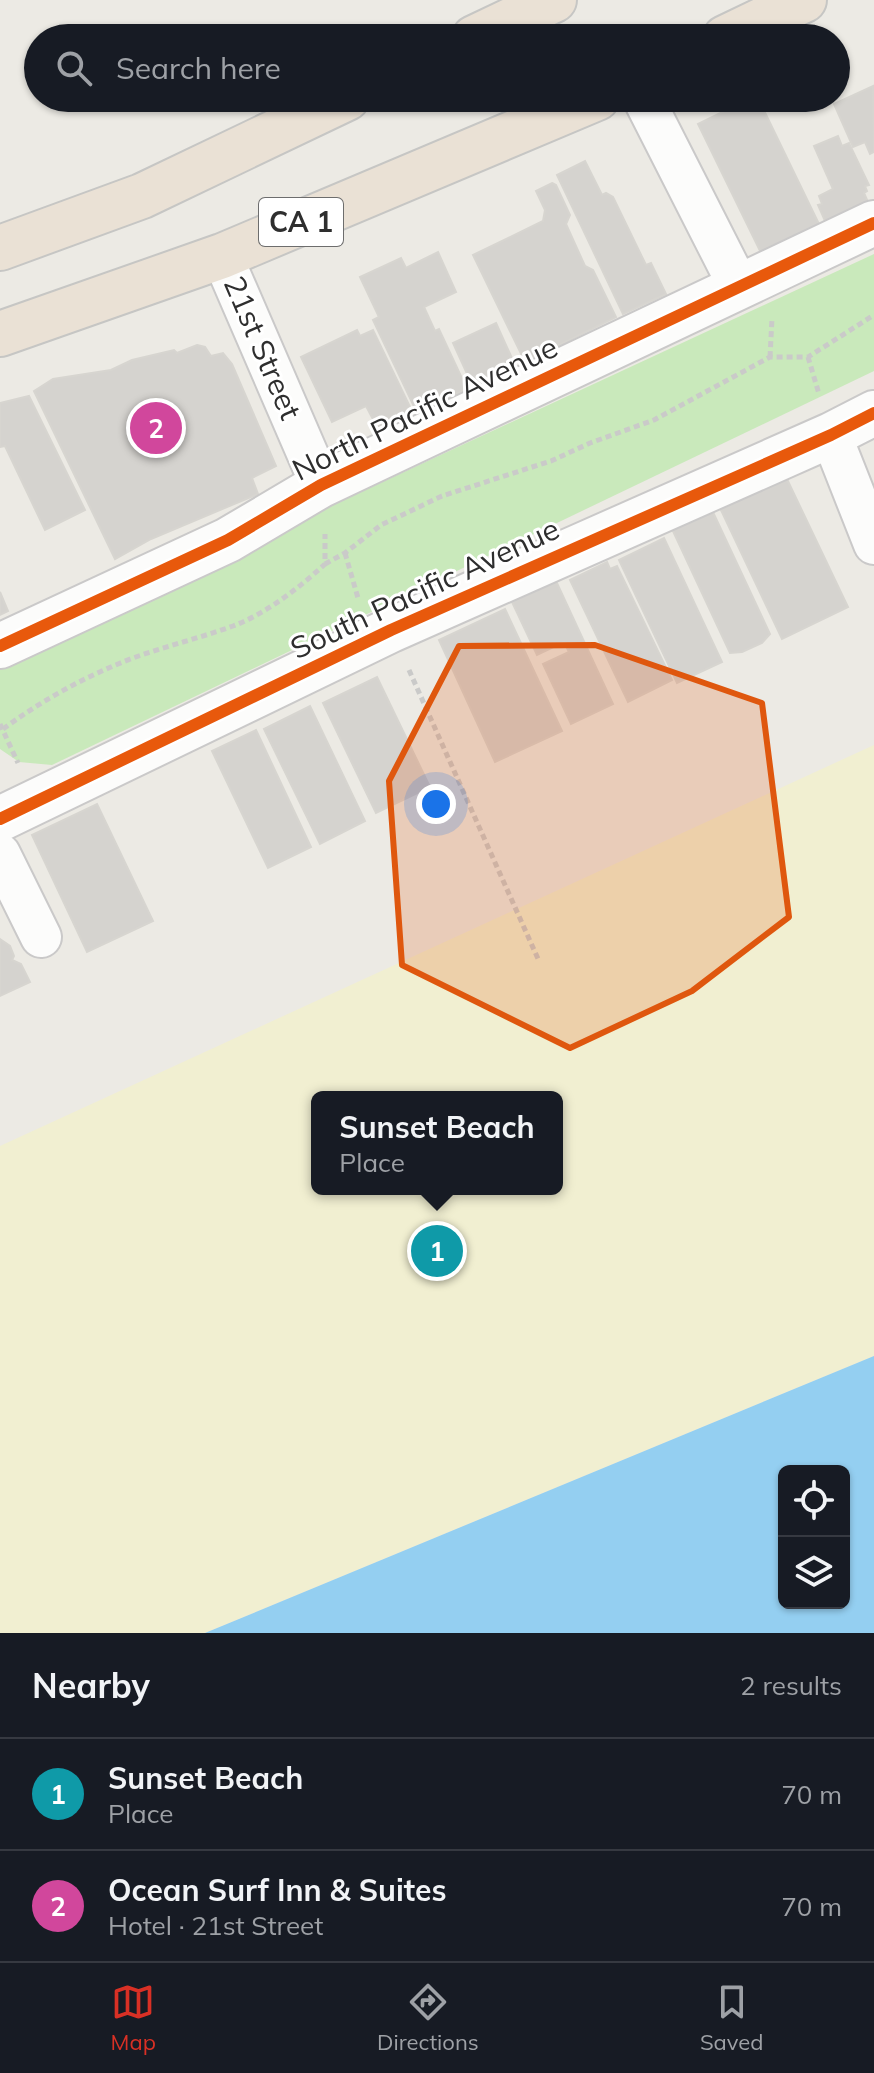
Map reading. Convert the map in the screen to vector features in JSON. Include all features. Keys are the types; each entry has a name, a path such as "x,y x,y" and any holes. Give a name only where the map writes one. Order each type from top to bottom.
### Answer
{"highway":[{"path":"503,24 554,0"},
{"path":"754,24 804,0"},
{"path":"0,248 142,196 318,112"},
{"name":"CA 1","path":"0,334 222,256 564,112"}],"street":[{"path":"650,112 739,287"},
{"name":"North Pacific Avenue","path":"0,646 228,540 321,485 874,223"},
{"name":"21st Street","path":"222,256 321,485"},
{"name":"South Pacific Avenue","path":"0,819 391,630 831,435 874,413"},
{"path":"831,435 874,544"},
{"path":"0,854 41,937"}],"path":[{"path":"3,729 70,685 136,657 236,625 266,609 381,525 442,496 551,461 654,420 770,357 808,357 874,315"},
{"path":"321,485 325,564"},
{"path":"391,630 539,961"}],"highlighted area":[{"path":"595,645 762,703 789,917 692,991 570,1048 402,965 389,781 459,646"}],"green space":[{"path":"874,254 874,371 52,765 19,762 0,749 0,662 18,651"}],"sand":[{"path":"874,745 874,1356 205,1633 0,1633 0,1146"}],"water":[{"path":"874,1356 874,1633 205,1633"}],"building":[{"path":"873,86 874,152 870,154 865,142 853,147 838,112 850,112 850,97"},
{"path":"723,112 765,112 819,224 761,253 698,124"},
{"path":"838,136 842,146 849,143 869,185 865,186 867,191 864,193 868,202 825,221 818,205 822,204 819,196 833,189 814,146"},
{"path":"585,161 602,195 606,193 613,197 646,265 651,263 666,294 623,314 557,175"},
{"path":"552,183 556,185 570,215 566,224 585,266 593,270 616,317 525,362 473,255 543,221 545,210 536,191"},
{"path":"438,252 456,292 424,307 435,331 439,329 467,389 417,413 373,320 379,317 360,277 401,258 406,268"},
{"path":"496,323 516,367 473,387 453,343"},
{"path":"357,330 360,336 373,330 412,411 377,427 366,406 332,422 301,357"},
{"path":"197,345 205,347 211,356 223,353 232,364 276,466 252,478 258,494 151,539 115,559 34,391 53,379 111,370 132,360 174,350 177,353"},
{"path":"29,396 85,510 45,530 5,446 0,447 0,403"},
{"path":"786,477 848,607 782,639 720,508"},
{"path":"712,510 770,634 762,643 742,652 730,653 672,529"},
{"path":"664,538 722,662 677,683 619,560"},
{"path":"607,562 610,569 617,566 672,680 628,702 570,580"},
{"path":"556,581 613,704 571,724 543,664 569,652 564,642 537,655 512,602"},
{"path":"0,592 8,611 0,615"},
{"path":"505,609 562,731 495,762 439,640"},
{"path":"377,677 430,787 376,813 323,703"},
{"path":"310,706 365,821 320,844 264,729"},
{"path":"256,730 311,847 268,868 212,751"},
{"path":"97,804 153,921 87,952 32,835"},
{"path":"0,939 10,946 14,956 12,960 21,964 30,982 0,996"}],"cycle path":[{"path":"0,646 228,540 321,485 874,223"},
{"path":"0,819 391,630 831,435 874,413"}],"place":[{"name":"Ocean Surf Inn & Suites","path":"156,428"},
{"name":"Sunset Beach","path":"437,1251"}]}
